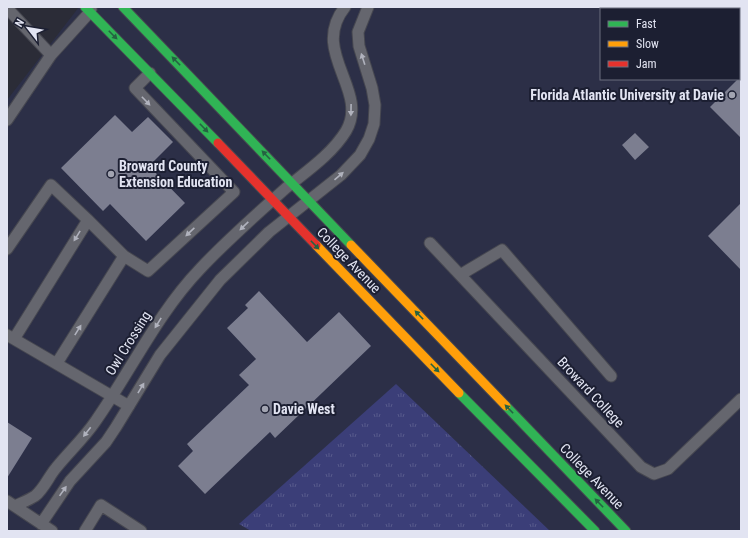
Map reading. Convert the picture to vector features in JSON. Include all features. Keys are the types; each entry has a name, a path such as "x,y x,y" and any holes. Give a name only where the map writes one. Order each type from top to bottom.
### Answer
{"street":[{"name":"College Avenue","path":"123,7 626,531"},
{"name":"College Avenue","path":"89,9 288,217 595,531"}],"lane":[{"name":"Owl Crossing","path":"11,504 36,495 55,469 86,434 113,396 162,316 199,269 336,144 346,130 352,114 351,98 337,63 334,48 336,18 345,7"},
{"path":"41,524 70,481 106,442 160,355 197,306 242,258 288,217 341,175 360,155 369,139 374,124 375,105 372,88 358,46 358,32 368,7"},
{"path":"7,8 51,56"},
{"path":"7,120 51,56 89,9"},
{"path":"7,249 51,185 124,256 148,271 234,192 135,88 150,73"},
{"path":"88,220 10,337 129,406"},
{"name":"Broward College","path":"430,243 641,467 654,474 668,469 741,399"},
{"path":"460,275 502,250 611,376"},
{"path":"57,363 124,256"},
{"path":"11,504 52,531"},
{"path":"85,531 101,505 142,531"}],"shaded area":[{"path":"79,7 741,7 741,531 7,531 7,100"}],"green space":[{"path":"396,384 550,531 251,531 239,524"}],"building":[{"name":"Florida Atlantic University at Davie","path":"741,76 741,138 710,107 737,80 740,80"},
{"name":"Broward County Extension Education","path":"115,115 132,132 148,117 173,142 149,166 185,203 146,241 110,204 103,211 61,168"},
{"path":"635,133 649,147 635,160 622,145"},
{"path":"741,203 741,270 708,236"},
{"name":"Davie West","path":"259,291 307,342 339,312 371,346 275,438 270,432 205,494 178,466 193,451 187,444 249,385 239,375 256,359 227,328 248,308 245,305"},
{"path":"7,422 32,438 7,478"}],"traffic: fast":[{"path":"85,7 218,143"},
{"path":"123,7 351,245"},
{"path":"459,393 595,531"},
{"path":"506,406 626,531"}],"traffic: slow":[{"path":"316,245 459,393"},
{"path":"351,245 506,406"}],"traffic: jam":[{"path":"218,143 316,245"}],"place":[{"name":"Florida Atlantic University at Davie","path":"732,95"},
{"name":"Broward County Extension Education","path":"111,174"},
{"name":"Davie West","path":"265,409"}]}
